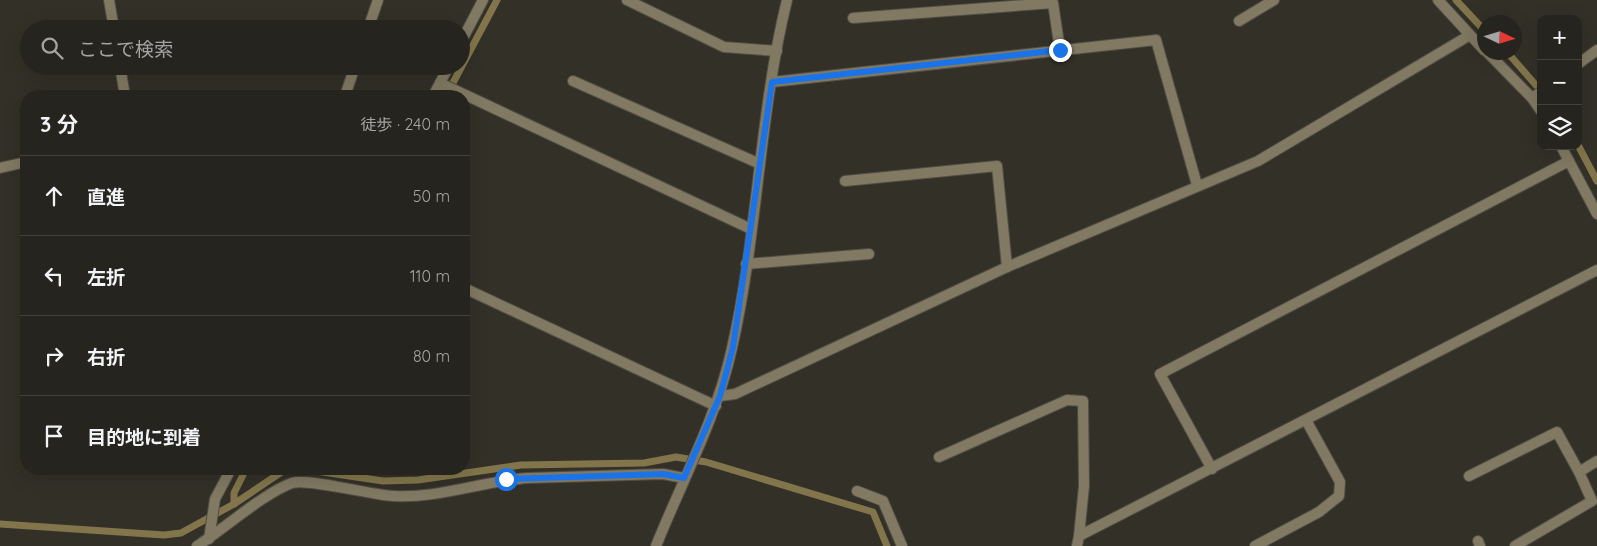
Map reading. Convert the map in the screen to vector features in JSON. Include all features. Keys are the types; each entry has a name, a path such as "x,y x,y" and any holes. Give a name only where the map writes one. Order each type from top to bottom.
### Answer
{"street":[{"path":"109,0 112,20"},
{"path":"371,20 378,0"},
{"path":"470,25 483,0"},
{"path":"627,0 724,47 776,51"},
{"path":"656,546 720,396 733,347 776,51 788,0"},
{"path":"1238,21 1274,0"},
{"path":"1438,0 1477,42"},
{"path":"853,18 1053,3 1060,50"},
{"path":"720,396 735,394 1008,267 1197,185 1258,161 1470,35"},
{"path":"772,82 1156,40 1197,185"},
{"path":"1582,61 1597,50"},
{"path":"1497,60 1537,94"},
{"path":"122,75 125,90"},
{"path":"347,90 352,75"},
{"path":"447,86 448,75"},
{"path":"573,80 760,164"},
{"path":"441,90 447,86"},
{"path":"447,86 455,90"},
{"path":"470,97 750,229"},
{"path":"1563,150 1597,214"},
{"path":"1212,469 1160,374 1569,161"},
{"path":"0,168 20,163"},
{"path":"845,181 997,166 1008,267"},
{"path":"746,264 869,254"},
{"path":"1078,541 1212,469 1597,270"},
{"path":"470,291 716,406"},
{"path":"939,457 1068,400 1083,401 1084,486 1078,541"},
{"path":"1255,546 1319,512 1339,496 1340,482 1306,420"},
{"path":"1469,476 1557,432 1579,472 1592,501 1515,546"},
{"path":"1579,472 1597,461"},
{"path":"197,546 278,489 294,482 392,496 416,496 506,479 663,474 684,478"},
{"path":"209,539 212,510 228,475"},
{"path":"857,491 883,501 902,546"}],"waterway":[{"path":"470,51 497,0"},
{"path":"1456,0 1477,22"},
{"path":"1514,60 1537,86"},
{"path":"449,90 457,75"},
{"path":"1581,150 1597,181"},
{"path":"470,472 521,465 644,463 676,457 706,462 873,512 887,546"},
{"path":"234,504 234,493 243,475"},
{"path":"0,524 164,535 181,533 234,504 277,475"},
{"path":"343,475 383,481 418,480 452,475"}],"route":[{"path":"506,479 663,474 684,478 720,396 733,347 772,82 1060,50"}]}
